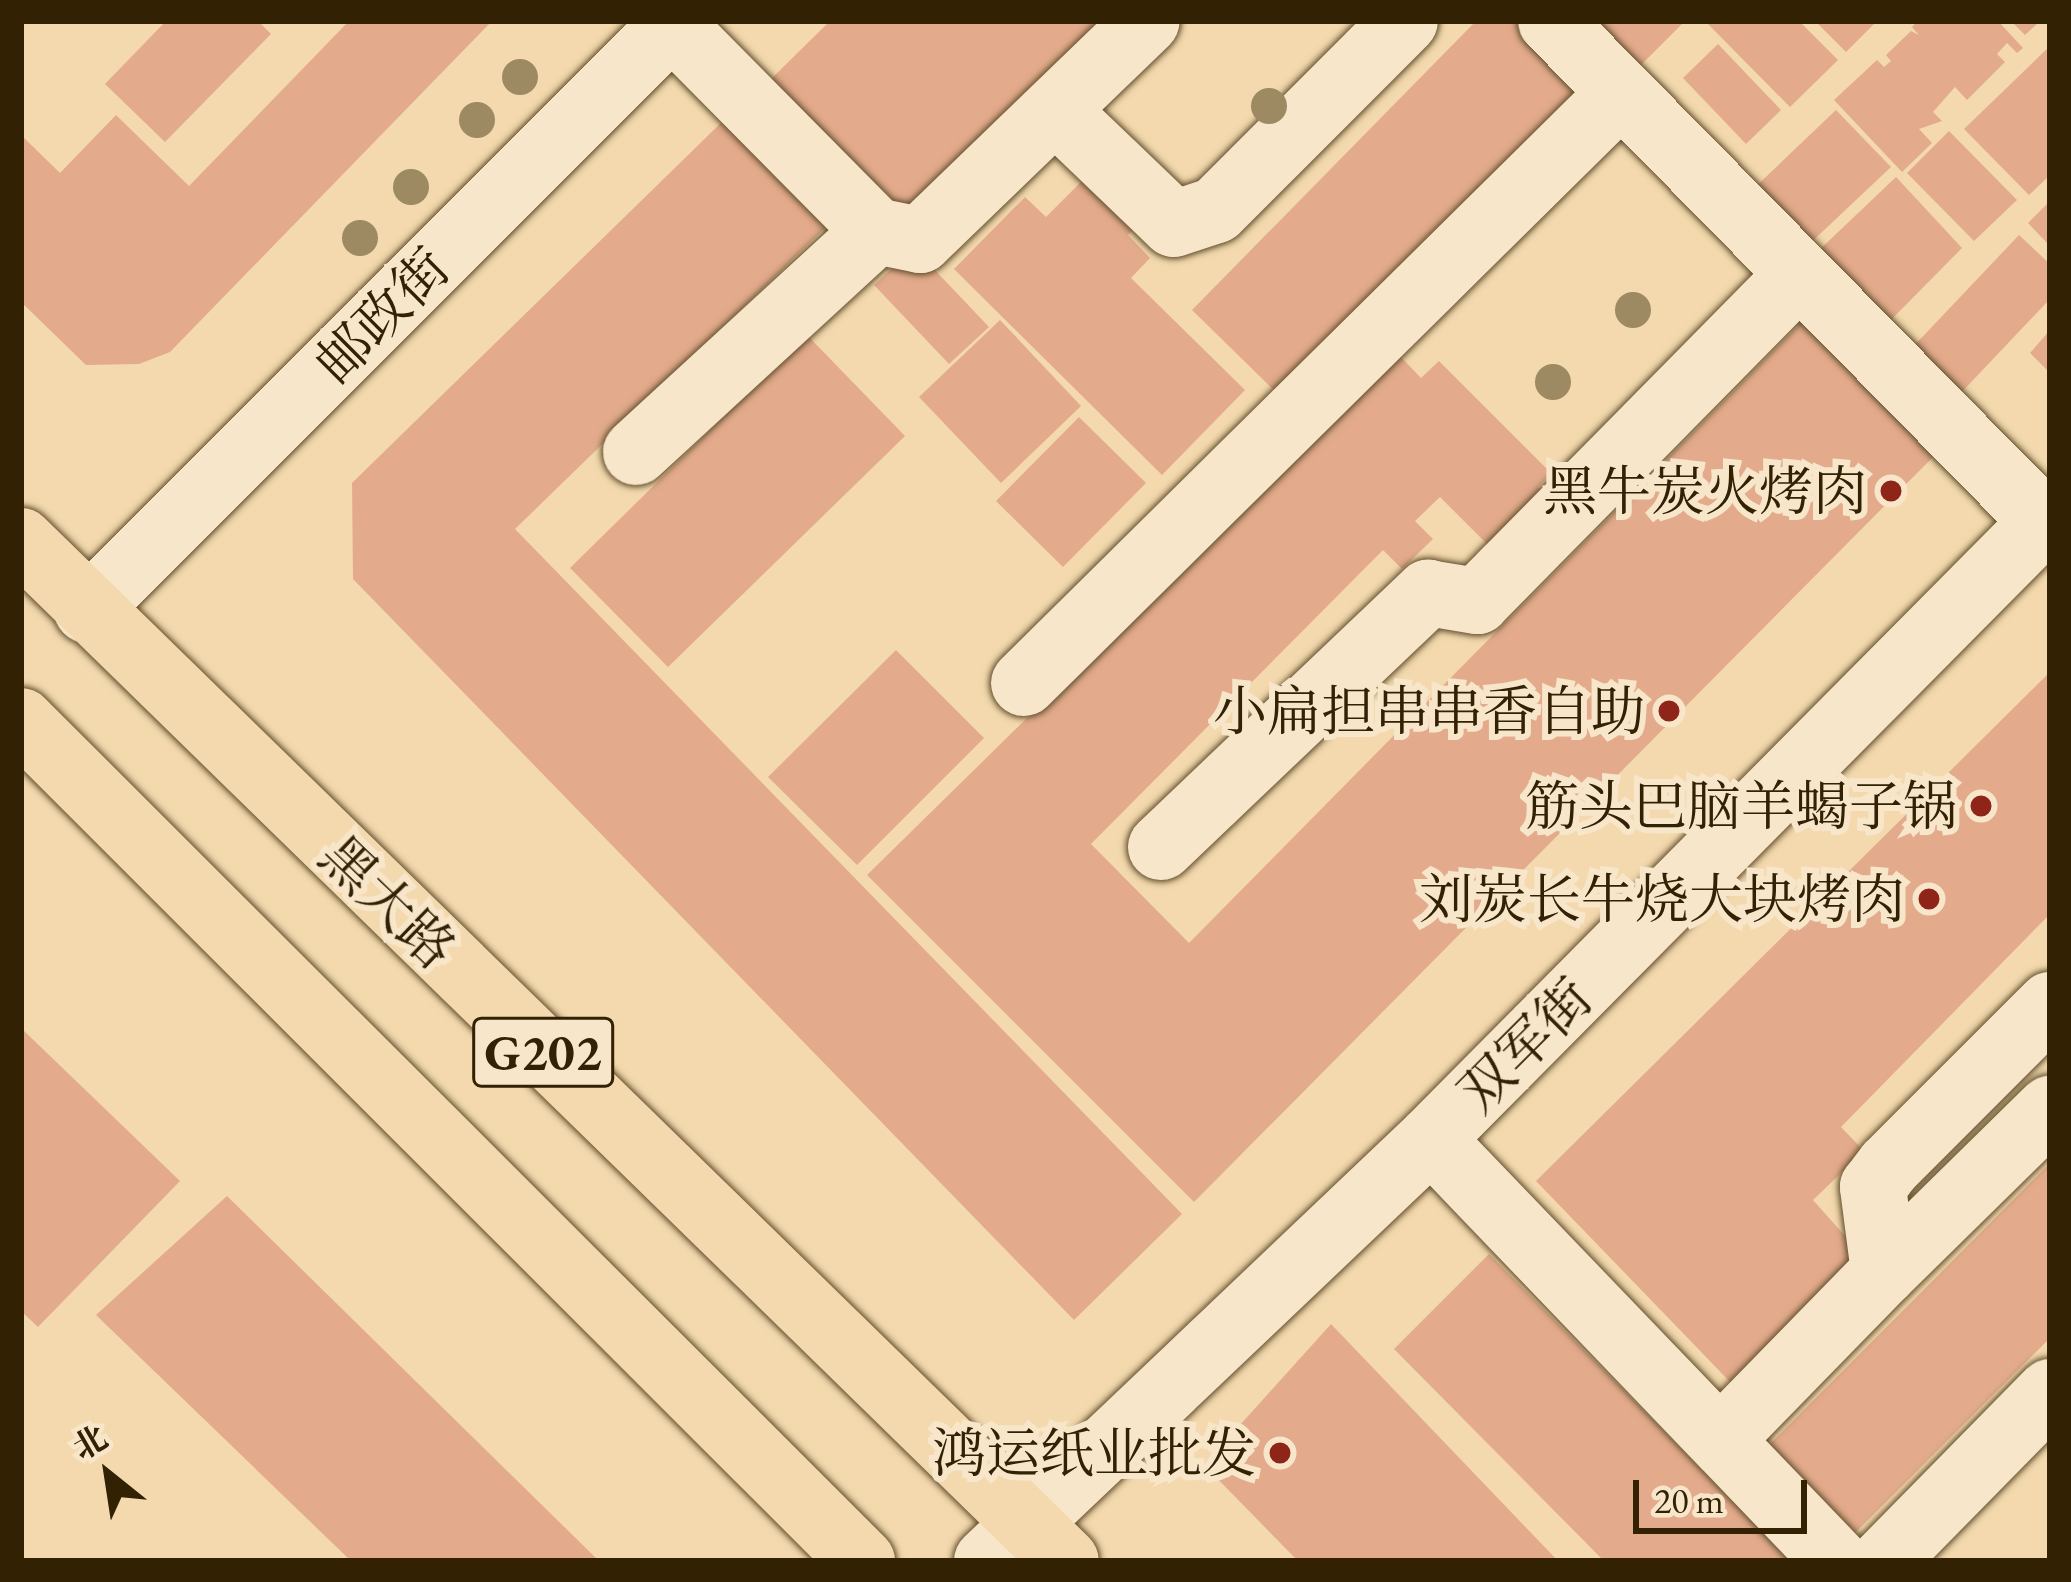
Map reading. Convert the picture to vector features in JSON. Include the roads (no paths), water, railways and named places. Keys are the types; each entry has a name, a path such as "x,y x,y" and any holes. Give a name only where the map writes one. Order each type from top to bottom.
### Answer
{"highway":[{"name":"黑大路","path":"21,542 1028,1549"},
{"name":"G202","path":"21,721 862,1561"}],"street":[{"path":"674,23 876,231 920,240 1147,21"},
{"path":"1056,111 1174,224 1216,210 1405,21"},
{"path":"1551,21 1598,62 1798,275 2048,522"},
{"name":"邮政街","path":"87,610 674,23"},
{"path":"1024,683 1598,62"},
{"path":"636,452 876,231"},
{"path":"1161,847 1428,593 1478,601 1798,275"},
{"name":"双军街","path":"1028,1549 1430,1139 2048,522"},
{"path":"1884,1272 1873,1187 2050,1005"},
{"path":"1720,1439 2050,1109"},
{"path":"1430,1139 1836,1561"},
{"path":"1884,1561 2050,1392"}],"place":[{"name":"黑牛炭火烤肉","path":"1891,491"},
{"name":"小扁担串串香自助","path":"1669,711"},
{"name":"筋头巴脑羊蝎子锅","path":"1981,806"},
{"name":"刘炭长牛烧大块烤肉","path":"1929,899"},
{"name":"鸿运纸业批发","path":"1280,1453"}]}
